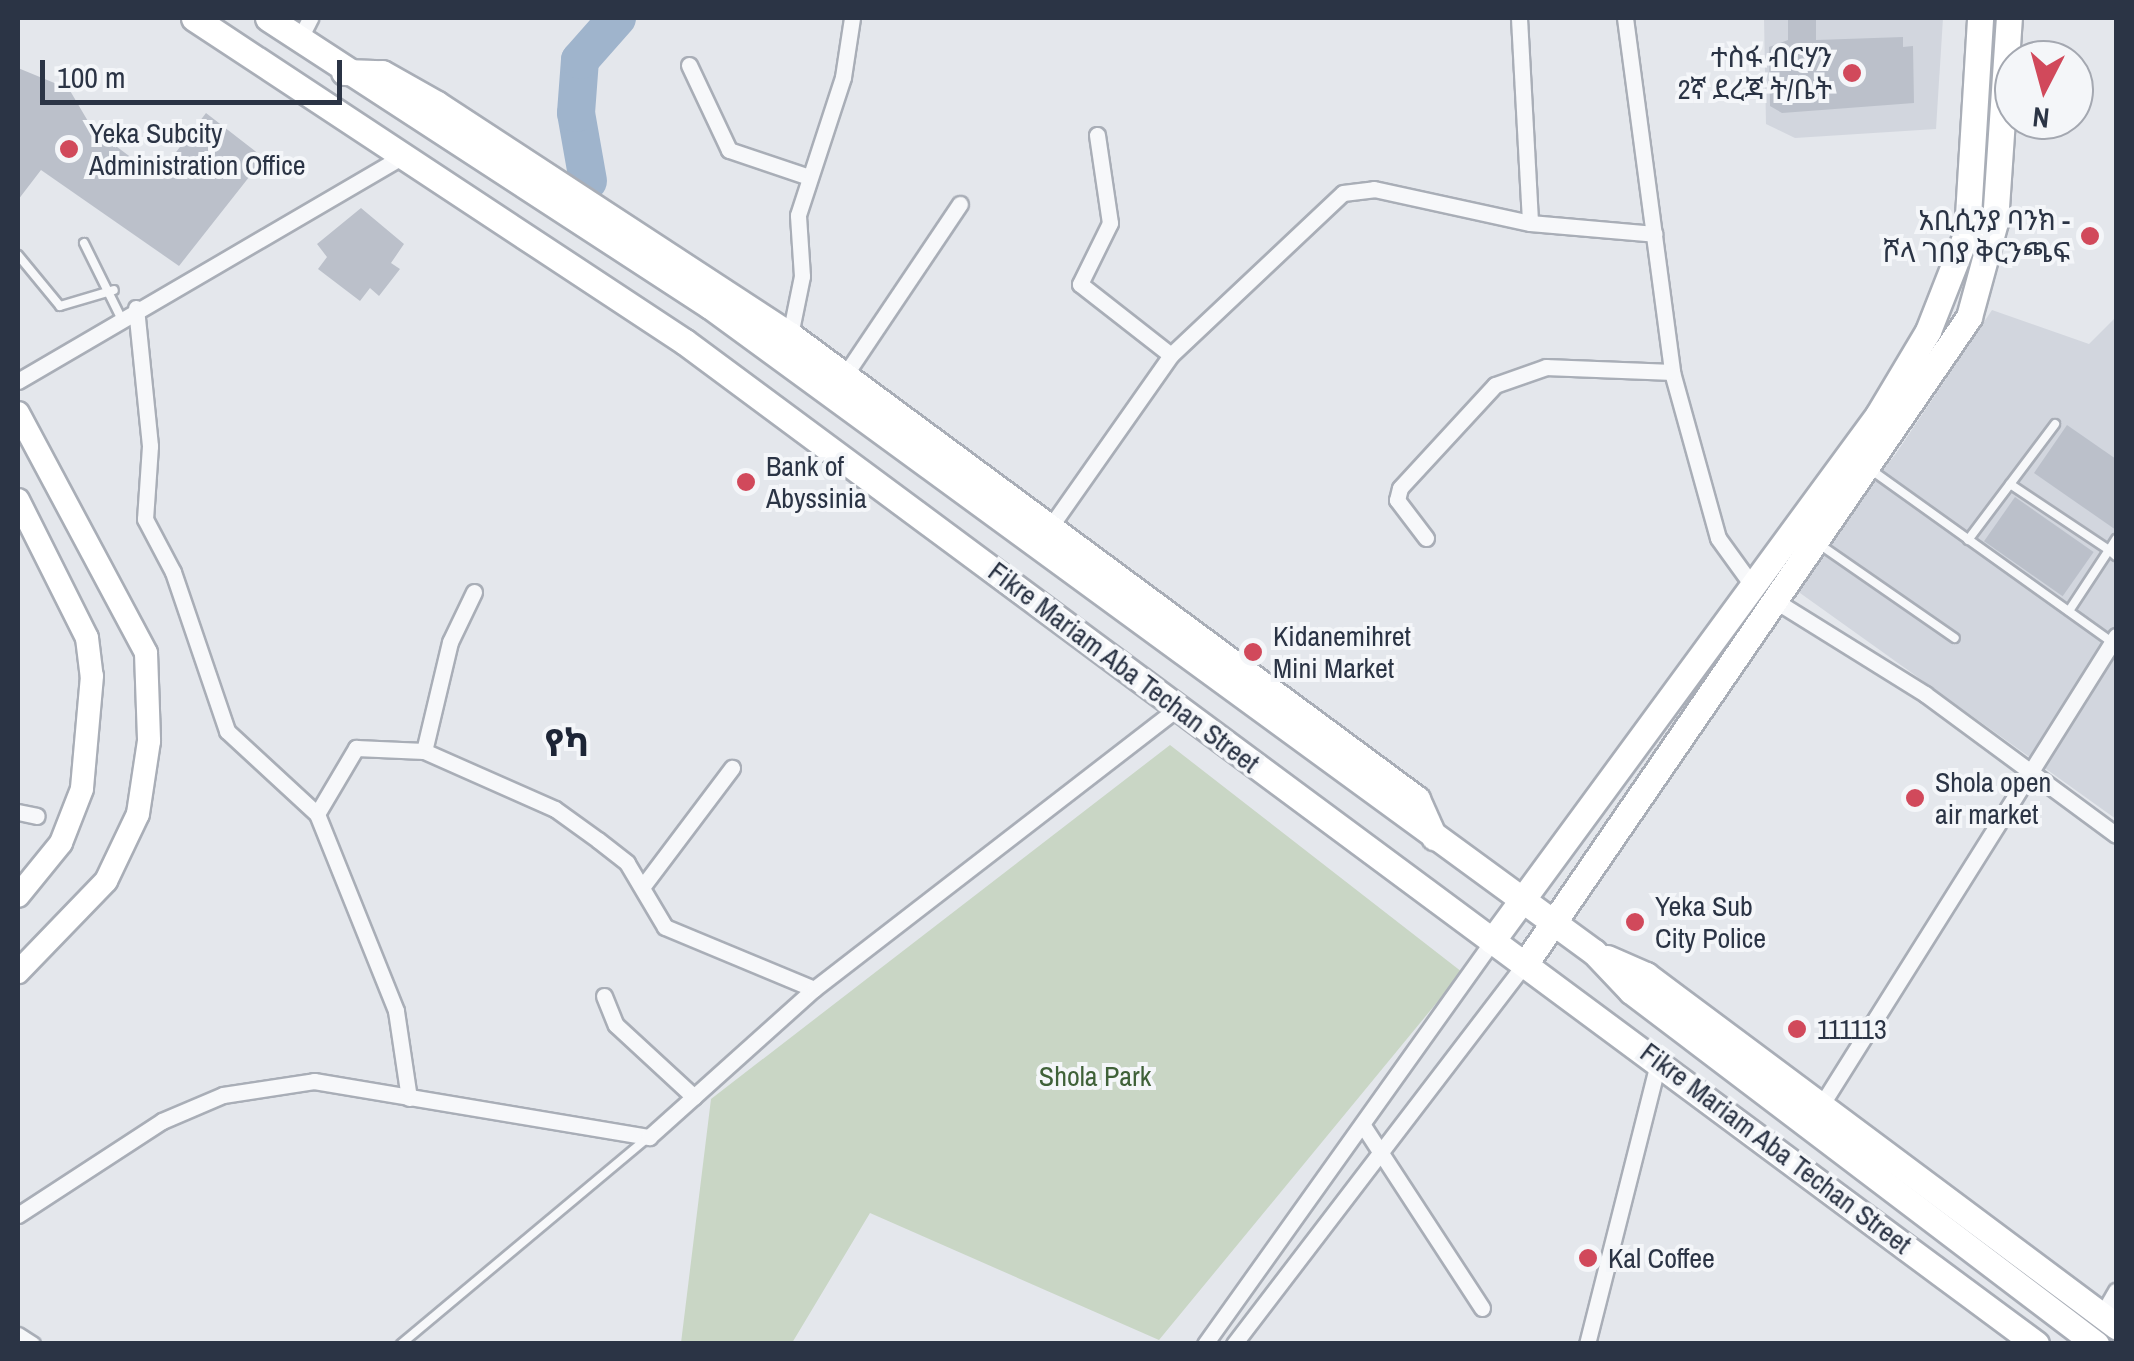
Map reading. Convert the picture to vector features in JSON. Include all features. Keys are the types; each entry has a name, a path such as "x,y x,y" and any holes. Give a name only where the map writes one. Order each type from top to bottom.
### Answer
{"main road":[{"name":"Fikre Mariam Aba Techan Street","path":"194,18 398,159 686,342 2036,1344"},
{"name":"Fikre Mariam Aba Techan Street","path":"268,18 305,29 343,72 710,306 1594,952 1631,991 2082,1339"},
{"path":"1492,941 1878,415 1952,276 1968,232 1979,28 2009,29 1984,275 1938,371 1525,964"},
{"path":"343,72 382,74 452,112 846,374 1053,523 1416,800 1434,838"},
{"path":"686,342 710,306"},
{"path":"18,413 146,653 149,741 138,814 106,881 18,972"},
{"path":"18,500 69,594 92,676 82,788 61,843 18,896"},
{"path":"1594,952 1646,976 2109,1320"}],"street":[{"path":"790,335 806,176 844,77 852,18"},
{"path":"1519,18 1530,224"},
{"path":"1624,18 1672,372 1718,538 1752,585"},
{"path":"689,66 730,150 806,176"},
{"path":"1097,135 1110,223 1080,284 1171,355"},
{"path":"18,380 398,159"},
{"path":"1053,523 1171,355 1343,193 1374,189 1530,224 1655,234"},
{"path":"846,374 960,204"},
{"path":"136,308 150,446 145,518 173,572 227,732 317,814 390,994 409,1098"},
{"path":"1426,538 1397,500 1400,488 1495,385 1546,367 1672,372"},
{"path":"424,750 450,642 474,592"},
{"path":"1779,602 2030,770 2116,834"},
{"path":"1822,1104 2114,640"},
{"path":"18,1215 162,1121 223,1095 314,1081 649,1137 814,989 1178,707"},
{"path":"317,814 356,748 424,750 555,809 643,886 664,927 814,989"},
{"path":"643,886 732,768"},
{"path":"18,812 37,816"},
{"path":"1206,1344 1364,1127 1492,941"},
{"path":"1234,1344 1525,964"},
{"path":"604,996 616,1025 694,1097"},
{"path":"1587,1344 1658,1060"},
{"path":"1364,1127 1482,1308"},
{"path":"2109,1320 2116,1291"},
{"path":"18,1335 32,1344"}],"lane":[{"path":"84,243 114,290 121,318"},
{"path":"18,255 60,306 114,290"},
{"path":"1968,540 2055,424"},
{"path":"1870,469 2114,640"},
{"path":"2010,484 2113,553"},
{"path":"2069,612 2113,553 2116,540"},
{"path":"1818,544 1955,638"},
{"path":"400,1344 649,1137"}],"shaded area":[{"name":"ተስፋ ብርሃን 2ኛ ደረጃ ት/ቤት","path":"1764,18 1943,18 1936,129 1795,138 1766,124"},
{"path":"1992,310 2089,344 2116,317 2116,819 1786,583 1895,455"}],"green space":[{"name":"Shola Park","path":"1170,745 1462,972 1159,1340 870,1213 792,1343 681,1343 711,1099"}],"building":[{"path":"1788,18 1816,18 1816,40 1903,37 1903,47 1913,46 1914,103 1782,113 1770,106 1769,47 1788,40"},
{"path":"18,68 69,89 92,128 157,177 206,113 264,158 179,266 41,170 18,200"},
{"path":"361,208 404,244 391,263 400,269 379,296 370,288 360,301 318,269 327,257 317,244"},
{"path":"2067,425 2116,459 2116,530 2034,473"},
{"path":"2015,497 2094,552 2063,596 1984,541"}],"waterway":[{"path":"588,181 576,113 580,60 617,18"}],"place":[{"name":"ተስፋ ብርሃን 2ኛ ደረጃ ት/ቤት","path":"1852,73"},
{"name":"Yeka Subcity Administration Office","path":"69,149"},
{"name":"አቢሲንያ ባንክ - ሾላ ገበያ ቅርንጫፍ","path":"2090,236"},
{"name":"Bank of Abyssinia","path":"746,482"},
{"name":"Kidanemihret Mini Market","path":"1253,652"},
{"name":"Shola open air market","path":"1915,798"},
{"name":"Yeka Sub City Police","path":"1635,922"},
{"name":"111113","path":"1797,1029"},
{"name":"Kal Coffee","path":"1588,1258"}],"district":[{"name":"የካ","path":"567,743"}]}
